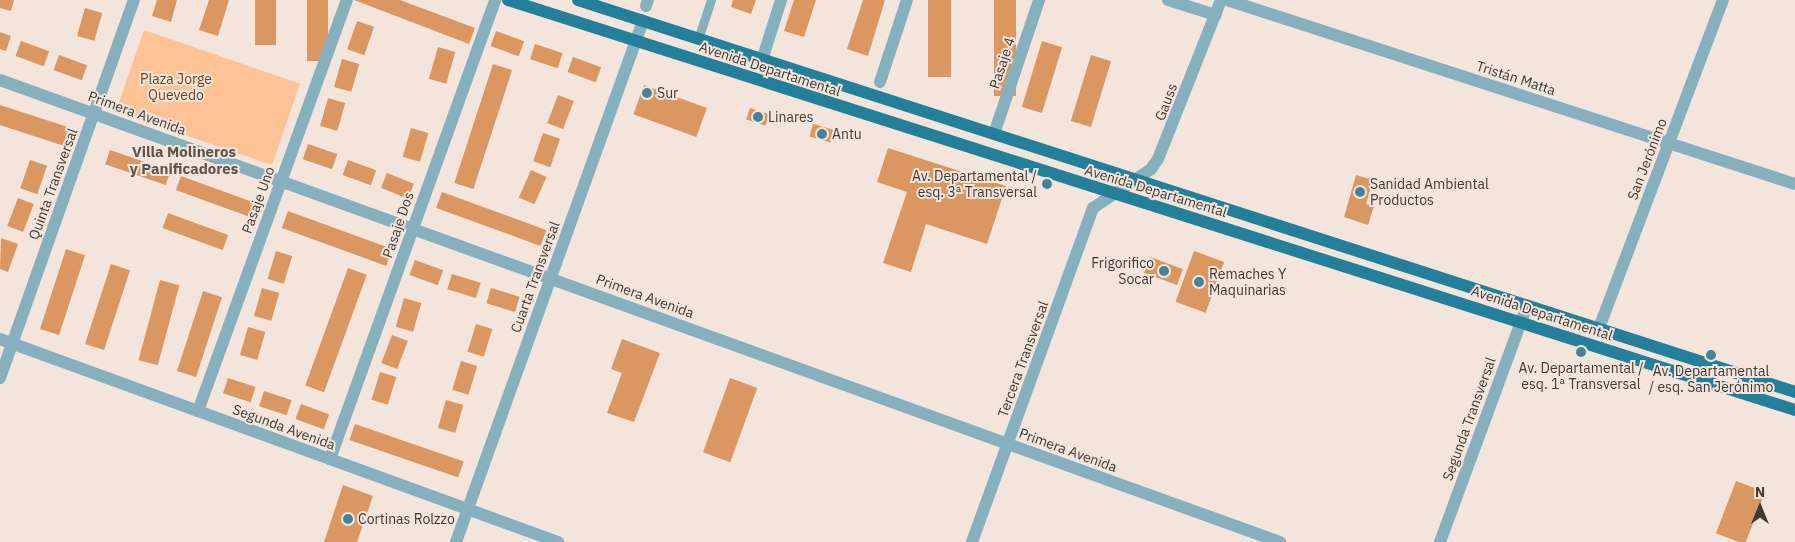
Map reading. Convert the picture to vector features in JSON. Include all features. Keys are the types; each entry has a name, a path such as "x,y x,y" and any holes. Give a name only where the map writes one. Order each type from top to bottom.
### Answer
{"main road":[{"name":"Avenida Departamental","path":"508,0 1112,194 1795,410"},
{"name":"Avenida Departamental","path":"578,0 994,134 1134,182 1795,391"}],"street":[{"name":"Quinta Transversal","path":"0,378 6,342 94,113 134,0"},
{"name":"Pasaje Uno","path":"198,411 347,0"},
{"name":"Pasaje Dos","path":"330,459 495,0"},
{"path":"762,60 781,0"},
{"path":"880,82 907,0"},
{"name":"Pasaje 4","path":"994,134 1039,0"},
{"path":"1168,0 1216,15"},
{"name":"Gauss","path":"1112,194 1134,182 1151,169 1158,159 1221,0"},
{"name":"Tristán Matta","path":"1227,0 1795,184"},
{"name":"San Jerónimo","path":"1599,328 1723,0"},
{"name":"Cuarta Transversal","path":"456,542 643,21"},
{"name":"Primera Avenida","path":"0,80 1280,542"},
{"name":"Tercera Transversal","path":"972,542 1093,208 1112,194"},
{"name":"Segunda Transversal","path":"1440,542 1527,306"},
{"name":"Segunda Avenida","path":"6,342 558,542"}],"lane":[{"path":"698,39 711,0"}],"green space":[{"name":"Plaza Jorge Quevedo","path":"144,30 300,84 272,165 116,111"}],"building":[{"path":"0,0 14,0 11,11 0,8"},
{"path":"157,0 177,0 171,22 152,16"},
{"path":"209,0 229,0 218,36 199,30"},
{"path":"255,0 276,0 276,45 255,45"},
{"path":"307,0 328,0 328,61 307,61"},
{"path":"354,0 400,0 475,28 469,44"},
{"path":"733,0 756,0 751,14 731,7"},
{"path":"794,0 816,0 804,37 784,31"},
{"path":"863,0 885,0 868,56 847,49"},
{"path":"928,0 951,0 951,77 928,77"},
{"path":"994,0 1016,0 1016,96 994,96"},
{"path":"85,8 102,13 94,41 77,36"},
{"path":"357,21 374,27 364,55 347,49"},
{"path":"496,31 524,41 519,56 491,46"},
{"path":"0,32 11,36 6,51 0,49"},
{"path":"21,41 49,51 44,66 16,56"},
{"path":"1042,41 1062,47 1042,113 1022,107"},
{"path":"535,44 563,53 558,68 530,59"},
{"path":"438,47 455,52 446,84 429,79"},
{"path":"59,55 87,65 82,80 54,70"},
{"path":"1091,55 1111,61 1091,127 1071,121"},
{"path":"573,57 601,67 596,82 568,72"},
{"path":"342,59 359,64 351,92 334,87"},
{"path":"493,64 512,70 473,189 454,183"},
{"path":"644,85 707,108 696,137 633,114"},
{"path":"558,95 574,101 563,129 547,123"},
{"path":"328,98 345,103 337,131 320,126"},
{"path":"0,105 69,128 64,146 0,125"},
{"name":"Linares","path":"750,108 769,114 765,126 746,119"},
{"name":"Antu","path":"813,124 834,130 831,143 809,136"},
{"path":"411,128 428,133 420,162 403,157"},
{"path":"543,133 560,139 550,167 533,161"},
{"path":"308,144 337,154 332,169 303,159"},
{"path":"888,148 1006,186 987,244 926,224 911,272 883,263 907,192 877,182"},
{"path":"110,150 171,171 166,185 105,164"},
{"path":"30,160 47,166 37,194 20,188"},
{"path":"348,160 376,170 371,185 343,175"},
{"path":"531,170 547,177 534,204 519,197"},
{"path":"387,173 414,184 408,199 381,188"},
{"name":"Sanidad Ambiental Productos","path":"1356,175 1373,180 1366,204 1374,206 1368,225 1344,217"},
{"path":"181,176 260,205 255,219 176,190"},
{"path":"442,192 546,230 540,246 436,208"},
{"path":"18,198 34,204 23,232 7,226"},
{"path":"288,211 392,249 386,266 282,228"},
{"path":"168,213 228,235 223,250 163,228"},
{"path":"1,238 18,244 8,272 0,269"},
{"path":"66,249 85,255 59,335 40,329"},
{"path":"276,251 292,256 284,284 268,279"},
{"name":"Remaches Y Maquinarias","path":"1194,251 1224,262 1206,313 1176,302"},
{"name":"Frigorifico Socar","path":"1150,257 1183,269 1177,285 1144,273"},
{"path":"415,260 443,270 438,285 410,275"},
{"path":"111,264 130,270 104,350 85,344"},
{"path":"348,268 367,275 324,392 305,385"},
{"path":"452,274 481,283 476,298 447,289"},
{"path":"160,280 179,285 158,365 139,360"},
{"path":"262,288 279,293 271,321 254,316"},
{"path":"491,288 520,297 515,312 486,303"},
{"path":"203,291 222,297 196,377 177,371"},
{"path":"404,298 421,303 413,332 396,327"},
{"path":"476,324 492,329 484,357 468,352"},
{"path":"248,327 265,332 257,360 240,355"},
{"path":"392,335 408,341 397,369 381,363"},
{"path":"622,339 660,353 634,422 607,413 622,373 611,369"},
{"path":"461,361 477,366 468,395 452,390"},
{"path":"380,372 396,377 388,405 372,400"},
{"path":"228,378 256,387 251,402 223,393"},
{"path":"730,378 757,388 730,462 703,452"},
{"path":"264,391 292,400 287,415 259,406"},
{"path":"446,400 463,405 455,433 438,428"},
{"path":"301,404 329,414 324,429 296,419"},
{"path":"355,424 464,461 458,478 349,440"},
{"path":"1736,481 1765,492 1746,542 1739,542 1716,533"},
{"name":"Cortinas Rolzzo","path":"343,485 373,496 357,542 324,542"}],"place":[{"name":"Sur","path":"647,93"},
{"name":"Linares","path":"758,117"},
{"name":"Antu","path":"822,134"},
{"name":"Av. Departamental / esq. 3ª Transversal","path":"1047,184"},
{"name":"Sanidad Ambiental Productos","path":"1360,192"},
{"name":"Frigorifico Socar","path":"1164,271"},
{"name":"Remaches Y Maquinarias","path":"1199,282"},
{"name":"Av. Departamental / esq. 1ª Transversal","path":"1581,352"},
{"name":"Av. Departamental / esq. San Jerónimo","path":"1711,355"},
{"name":"Cortinas Rolzzo","path":"348,519"}],"district":[{"name":"Villa Molineros y Panificadores","path":"184,160"}]}
